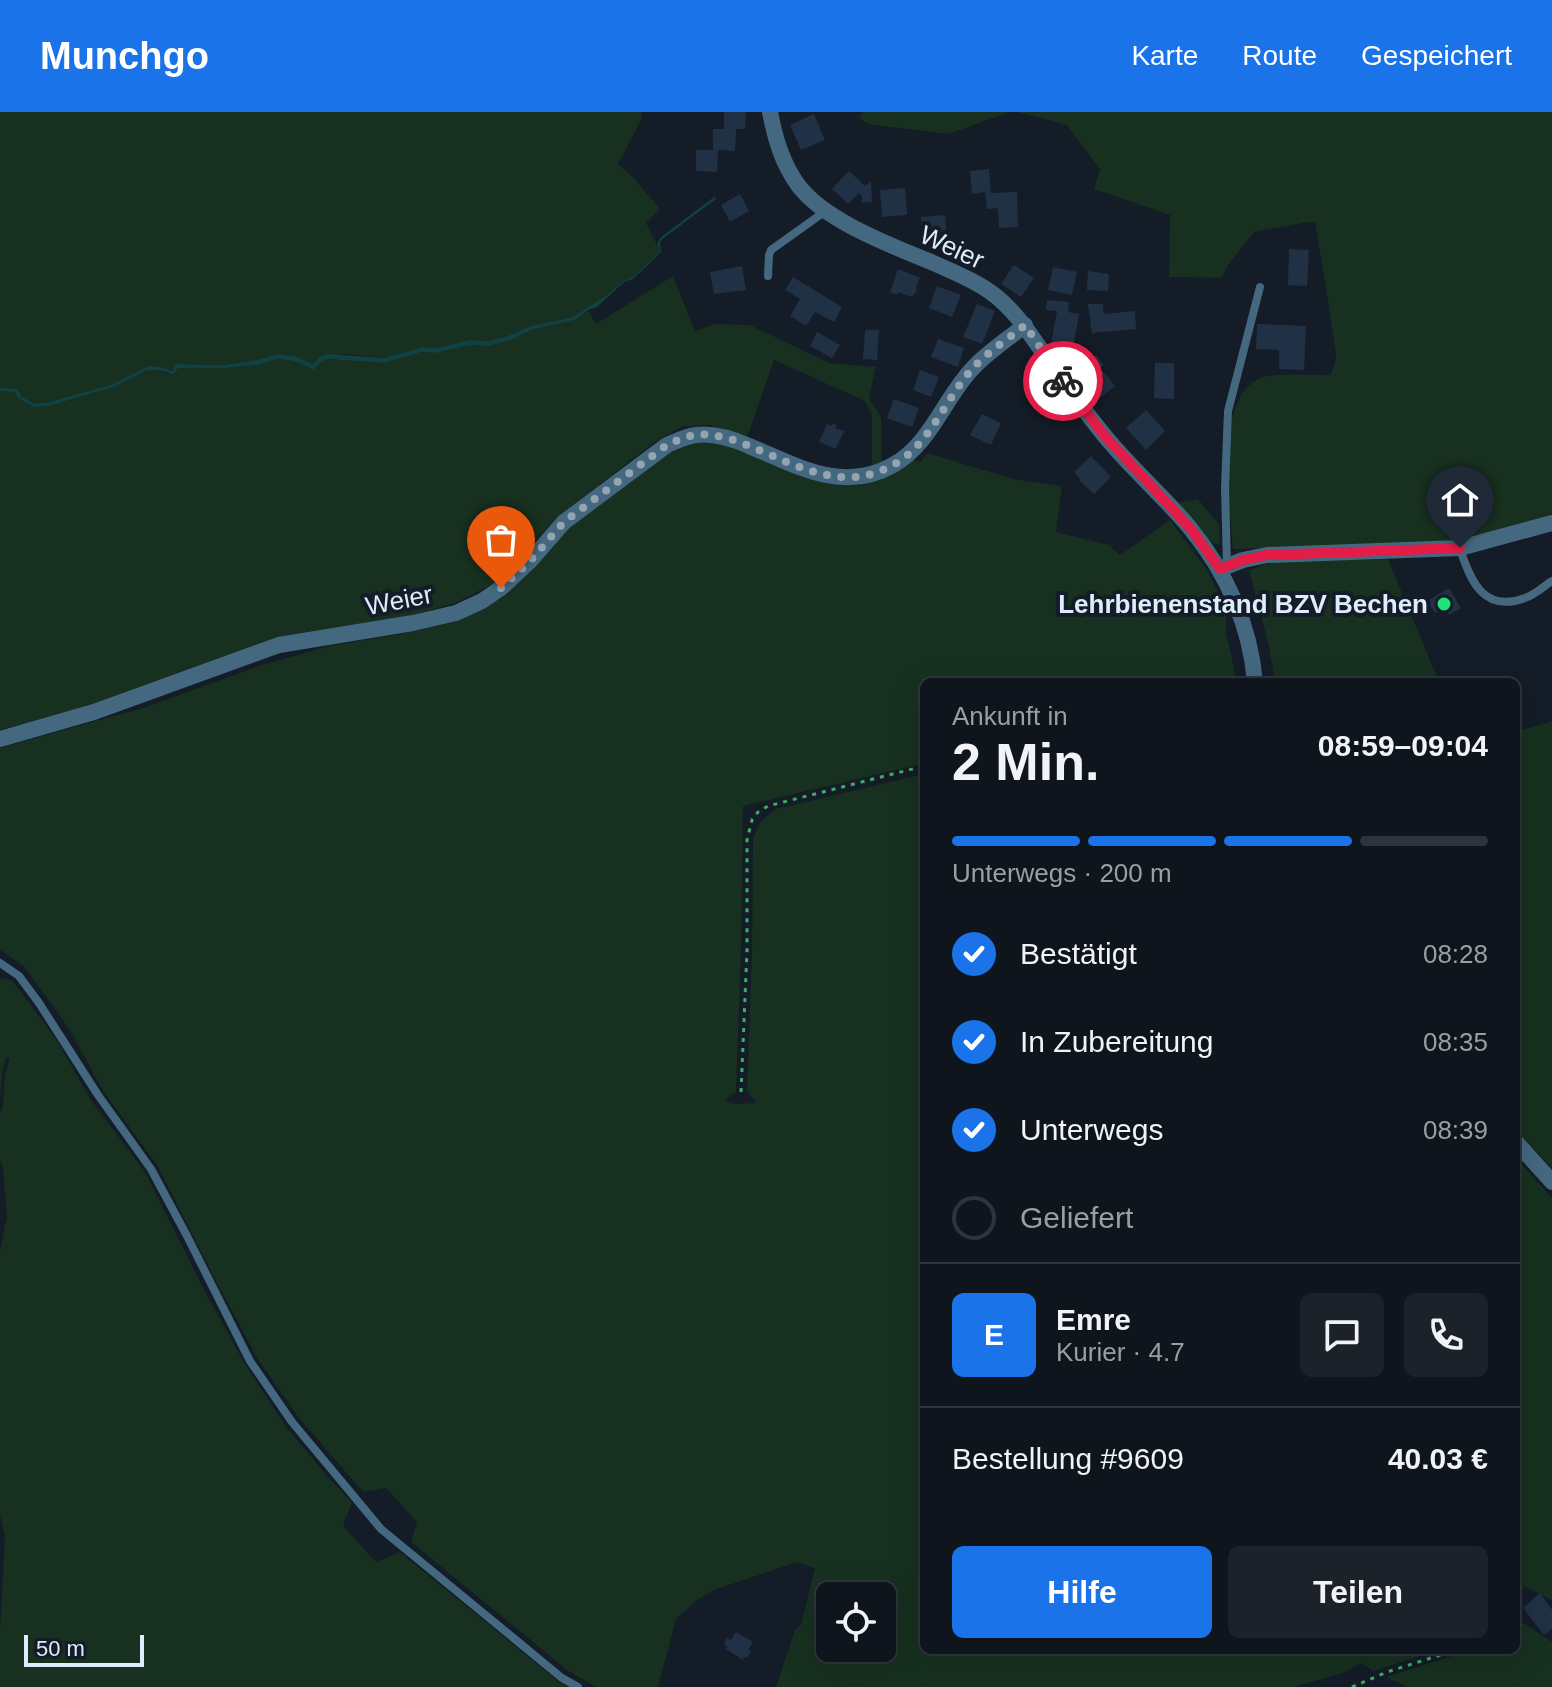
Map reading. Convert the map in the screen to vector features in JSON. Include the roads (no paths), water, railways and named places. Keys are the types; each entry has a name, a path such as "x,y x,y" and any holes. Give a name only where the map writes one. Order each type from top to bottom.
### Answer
{"street":[{"name":"Weier","path":"770,112 784,161 799,186 815,202 874,237 978,284 996,296 1025,325 1103,434 1223,567 1245,630 1254,678"},
{"name":"Weier","path":"0,739 94,712 279,645 456,613 501,588 564,522 667,445 681,438 710,435 733,439 811,472 849,479 872,475 913,451 974,368 1025,325"},
{"path":"1223,567 1267,555 1460,548 1552,523"},
{"path":"1520,1146 1552,1182"}],"lane":[{"path":"768,276 771,250 827,210"},
{"path":"1223,567 1228,411 1260,287"},
{"path":"1460,548 1472,582 1488,599 1501,602 1527,598 1552,581"},
{"path":"0,963 19,976 39,1003 98,1095 151,1169 250,1361 292,1422 381,1529 562,1678 578,1687"}],"place":[{"name":"Lehrbienenstand BZV Bechen","path":"1444,604"}]}
